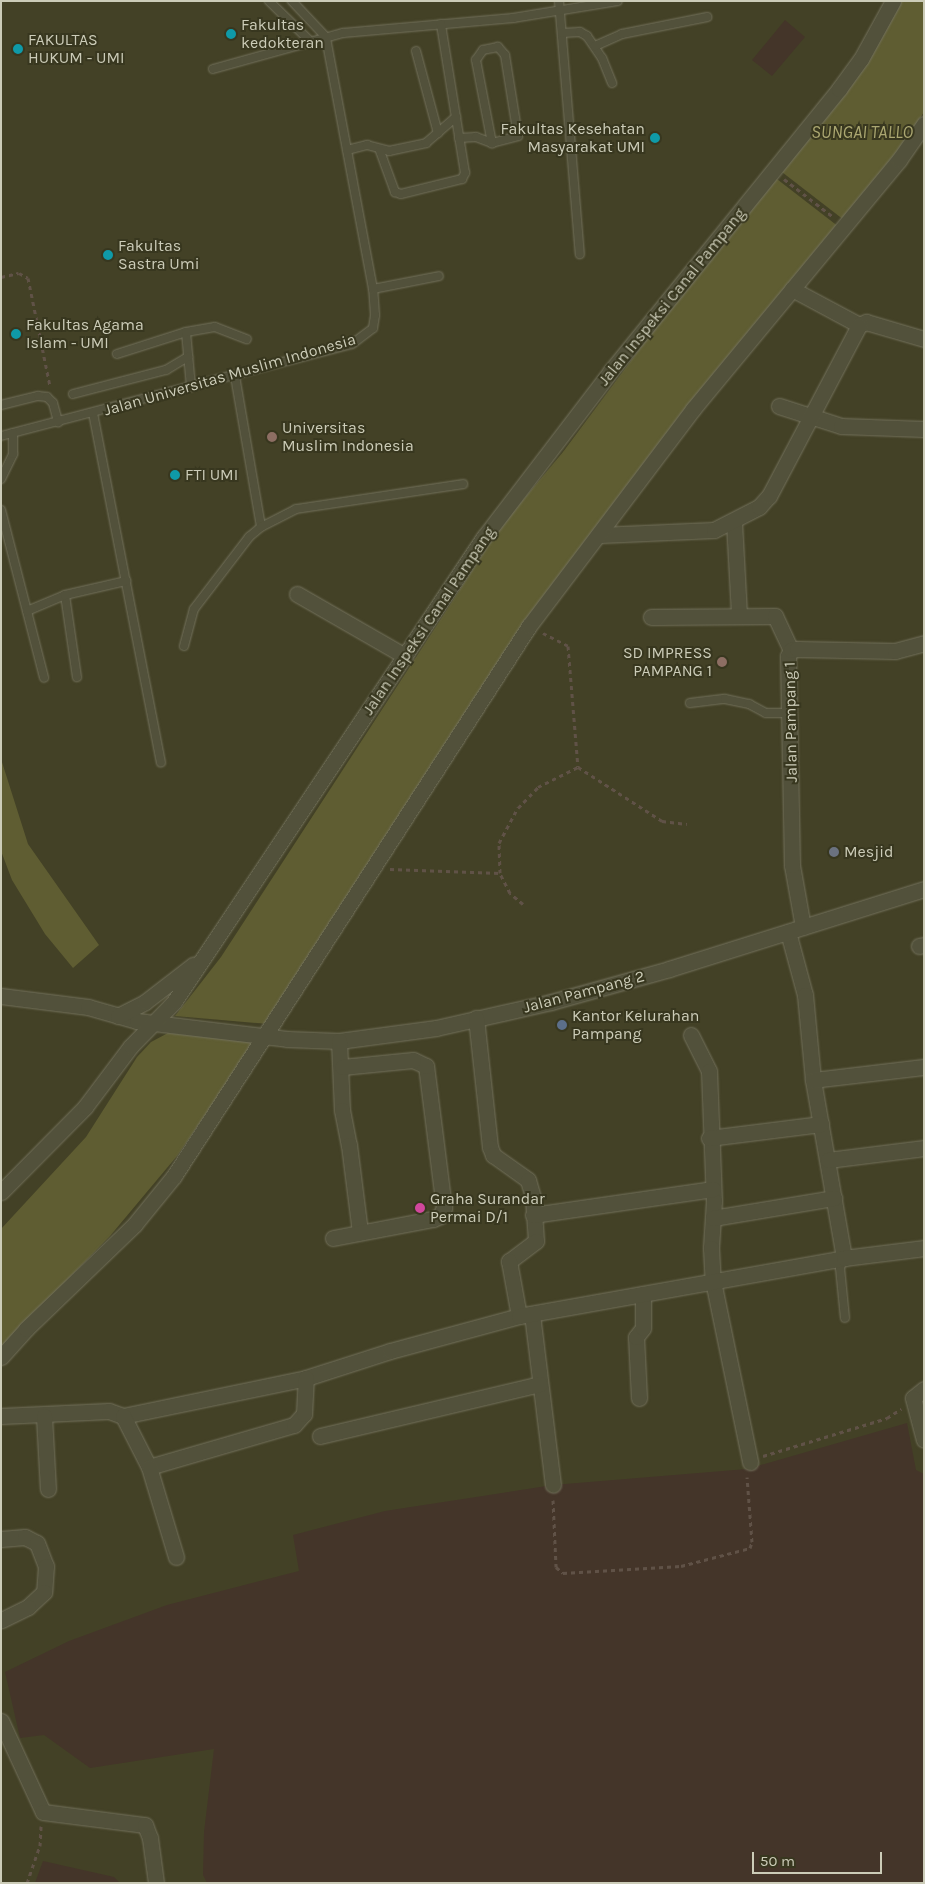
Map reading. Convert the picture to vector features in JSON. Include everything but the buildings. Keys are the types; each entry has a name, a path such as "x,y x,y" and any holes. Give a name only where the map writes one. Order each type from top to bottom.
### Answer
{"street":[{"name":"Jalan Inspeksi Canal Pampang","path":"1,1192 85,1107 131,1046 156,1023 204,956 484,537 610,372 856,66 893,1"},
{"path":"1,1358 26,1329 135,1224 159,1195 262,1035 374,868 529,626 600,535 693,410 844,226 924,124"},
{"path":"792,289 860,325"},
{"path":"600,535 714,530 734,522 759,507 769,496 809,416 860,325 866,322 924,339"},
{"path":"779,406 849,427 924,429"},
{"path":"734,522 739,615"},
{"path":"297,594 405,656"},
{"path":"651,618 739,615 777,616 791,650"},
{"name":"Jalan Pampang 1","path":"803,927 792,865 788,713 791,650 895,651 924,643"},
{"name":"Jalan Pampang 2","path":"1,996 64,1003 156,1023 262,1035 339,1041 436,1028 632,979 924,889"},
{"path":"788,932 805,996 813,1080 844,1258"},
{"path":"118,1016 145,1002 204,956"},
{"path":"476,1018 490,1146 493,1154 528,1180 533,1198 536,1241 509,1261 526,1315 540,1384 553,1485"},
{"path":"691,1035 709,1071 709,1138 713,1189 713,1282 750,1462"},
{"path":"339,1041 342,1067 342,1110 349,1145 360,1232"},
{"path":"333,1238 433,1219 443,1212 430,1080 426,1066 413,1060 342,1067"},
{"path":"813,1080 924,1067"},
{"path":"709,1138 821,1124"},
{"path":"828,1160 924,1148"},
{"path":"533,1215 713,1189"},
{"path":"713,1218 834,1198"},
{"path":"1,1416 44,1416 109,1411 123,1416 306,1378 390,1351 526,1315 844,1258 924,1248"},
{"path":"639,1398 636,1337 643,1328 643,1294"},
{"path":"149,1467 294,1426 304,1414 306,1378"},
{"path":"320,1436 540,1384"},
{"path":"924,1390 913,1398 924,1440"},
{"path":"44,1416 48,1489"},
{"path":"123,1416 149,1467 176,1557"},
{"path":"1,1539 25,1537 37,1543 46,1566 44,1592 28,1607 1,1620"},
{"path":"1,1721 43,1812 146,1825 150,1838 156,1883"}],"lane":[{"path":"269,1 310,41"},
{"path":"292,1 326,37"},
{"path":"559,1 580,254"},
{"path":"213,69 326,37 560,10 618,1"},
{"path":"595,46 622,34 707,17"},
{"path":"380,151 391,186 400,194 462,179 465,173 441,24"},
{"path":"562,34 580,32 595,46 612,83"},
{"name":"Jalan Universitas Muslim Indonesia","path":"1,436 352,344 364,337 373,328 375,315 373,289 326,37"},
{"path":"459,138 476,137 492,143 513,139 519,131 505,55 498,47 483,50 476,60 492,143"},
{"path":"416,51 438,132"},
{"path":"347,150 367,145 380,151 426,143 456,117"},
{"path":"373,289 439,276"},
{"path":"117,354 186,332 214,327 247,339"},
{"path":"186,332 191,387"},
{"path":"73,394 166,370 188,357"},
{"path":"235,376 261,527"},
{"path":"1,405 38,396 47,397 53,403 58,422"},
{"path":"94,413 161,762"},
{"path":"1,479 13,454 13,433"},
{"path":"184,646 194,609 249,538 261,527 296,509 463,484"},
{"path":"1,510 44,678"},
{"path":"26,611 65,595 126,581"},
{"path":"65,595 77,677"},
{"path":"690,703 732,700 766,713 788,713"},
{"path":"844,1258 840,1268 846,1318"}],"path":[{"path":"773,171 844,226"},
{"path":"1,277 19,273 28,278 50,384 47,397"},
{"path":"529,626 568,646 578,768"},
{"path":"578,768 662,821 687,824"},
{"path":"523,904 510,893 500,873 499,843 518,808 538,787 578,768"},
{"path":"374,868 500,873"},
{"path":"553,1485 556,1566 563,1572 681,1566 750,1548 752,1542 747,1469 750,1462 887,1418 900,1410"},
{"path":"27,1883 40,1846 43,1812"}],"shaded area":[{"path":"785,20 805,37 772,76 752,60"},
{"path":"907,1423 916,1470 924,1474 924,1883 207,1883 203,1875 204,1832 214,1749 90,1768 44,1735 20,1738 5,1672 69,1641 167,1605 299,1571 293,1535 385,1511 553,1485 747,1469"},
{"path":"43,1861 114,1877 120,1883 35,1883"}],"water":[{"name":"SUNGAI TALLO","path":"899,1 924,1 924,112 905,141 640,475 269,1024 175,1016 221,957 502,525 563,452"},
{"path":"1,759 28,844 99,945 73,968 45,934 12,880 1,851"},
{"path":"168,1033 255,1042 177,1156 110,1236 1,1347 1,1229 86,1137 137,1057 151,1042"}],"pier":[{"path":"778,169 844,220 839,227 773,176"}],"place":[{"name":"Fakultas kedokteran","path":"231,34"},
{"name":"FAKULTAS HUKUM - UMI","path":"18,49"},
{"name":"Fakultas Kesehatan Masyarakat UMI","path":"655,138"},
{"name":"Fakultas Sastra Umi","path":"108,255"},
{"name":"Fakultas Agama Islam - UMI","path":"16,334"},
{"name":"Universitas Muslim Indonesia","path":"272,437"},
{"name":"FTI UMI","path":"175,475"},
{"name":"SD IMPRESS PAMPANG 1","path":"722,662"},
{"name":"Mesjid","path":"834,852"},
{"name":"Kantor Kelurahan Pampang","path":"562,1025"},
{"name":"Graha Surandar Permai D/1","path":"420,1208"}]}
